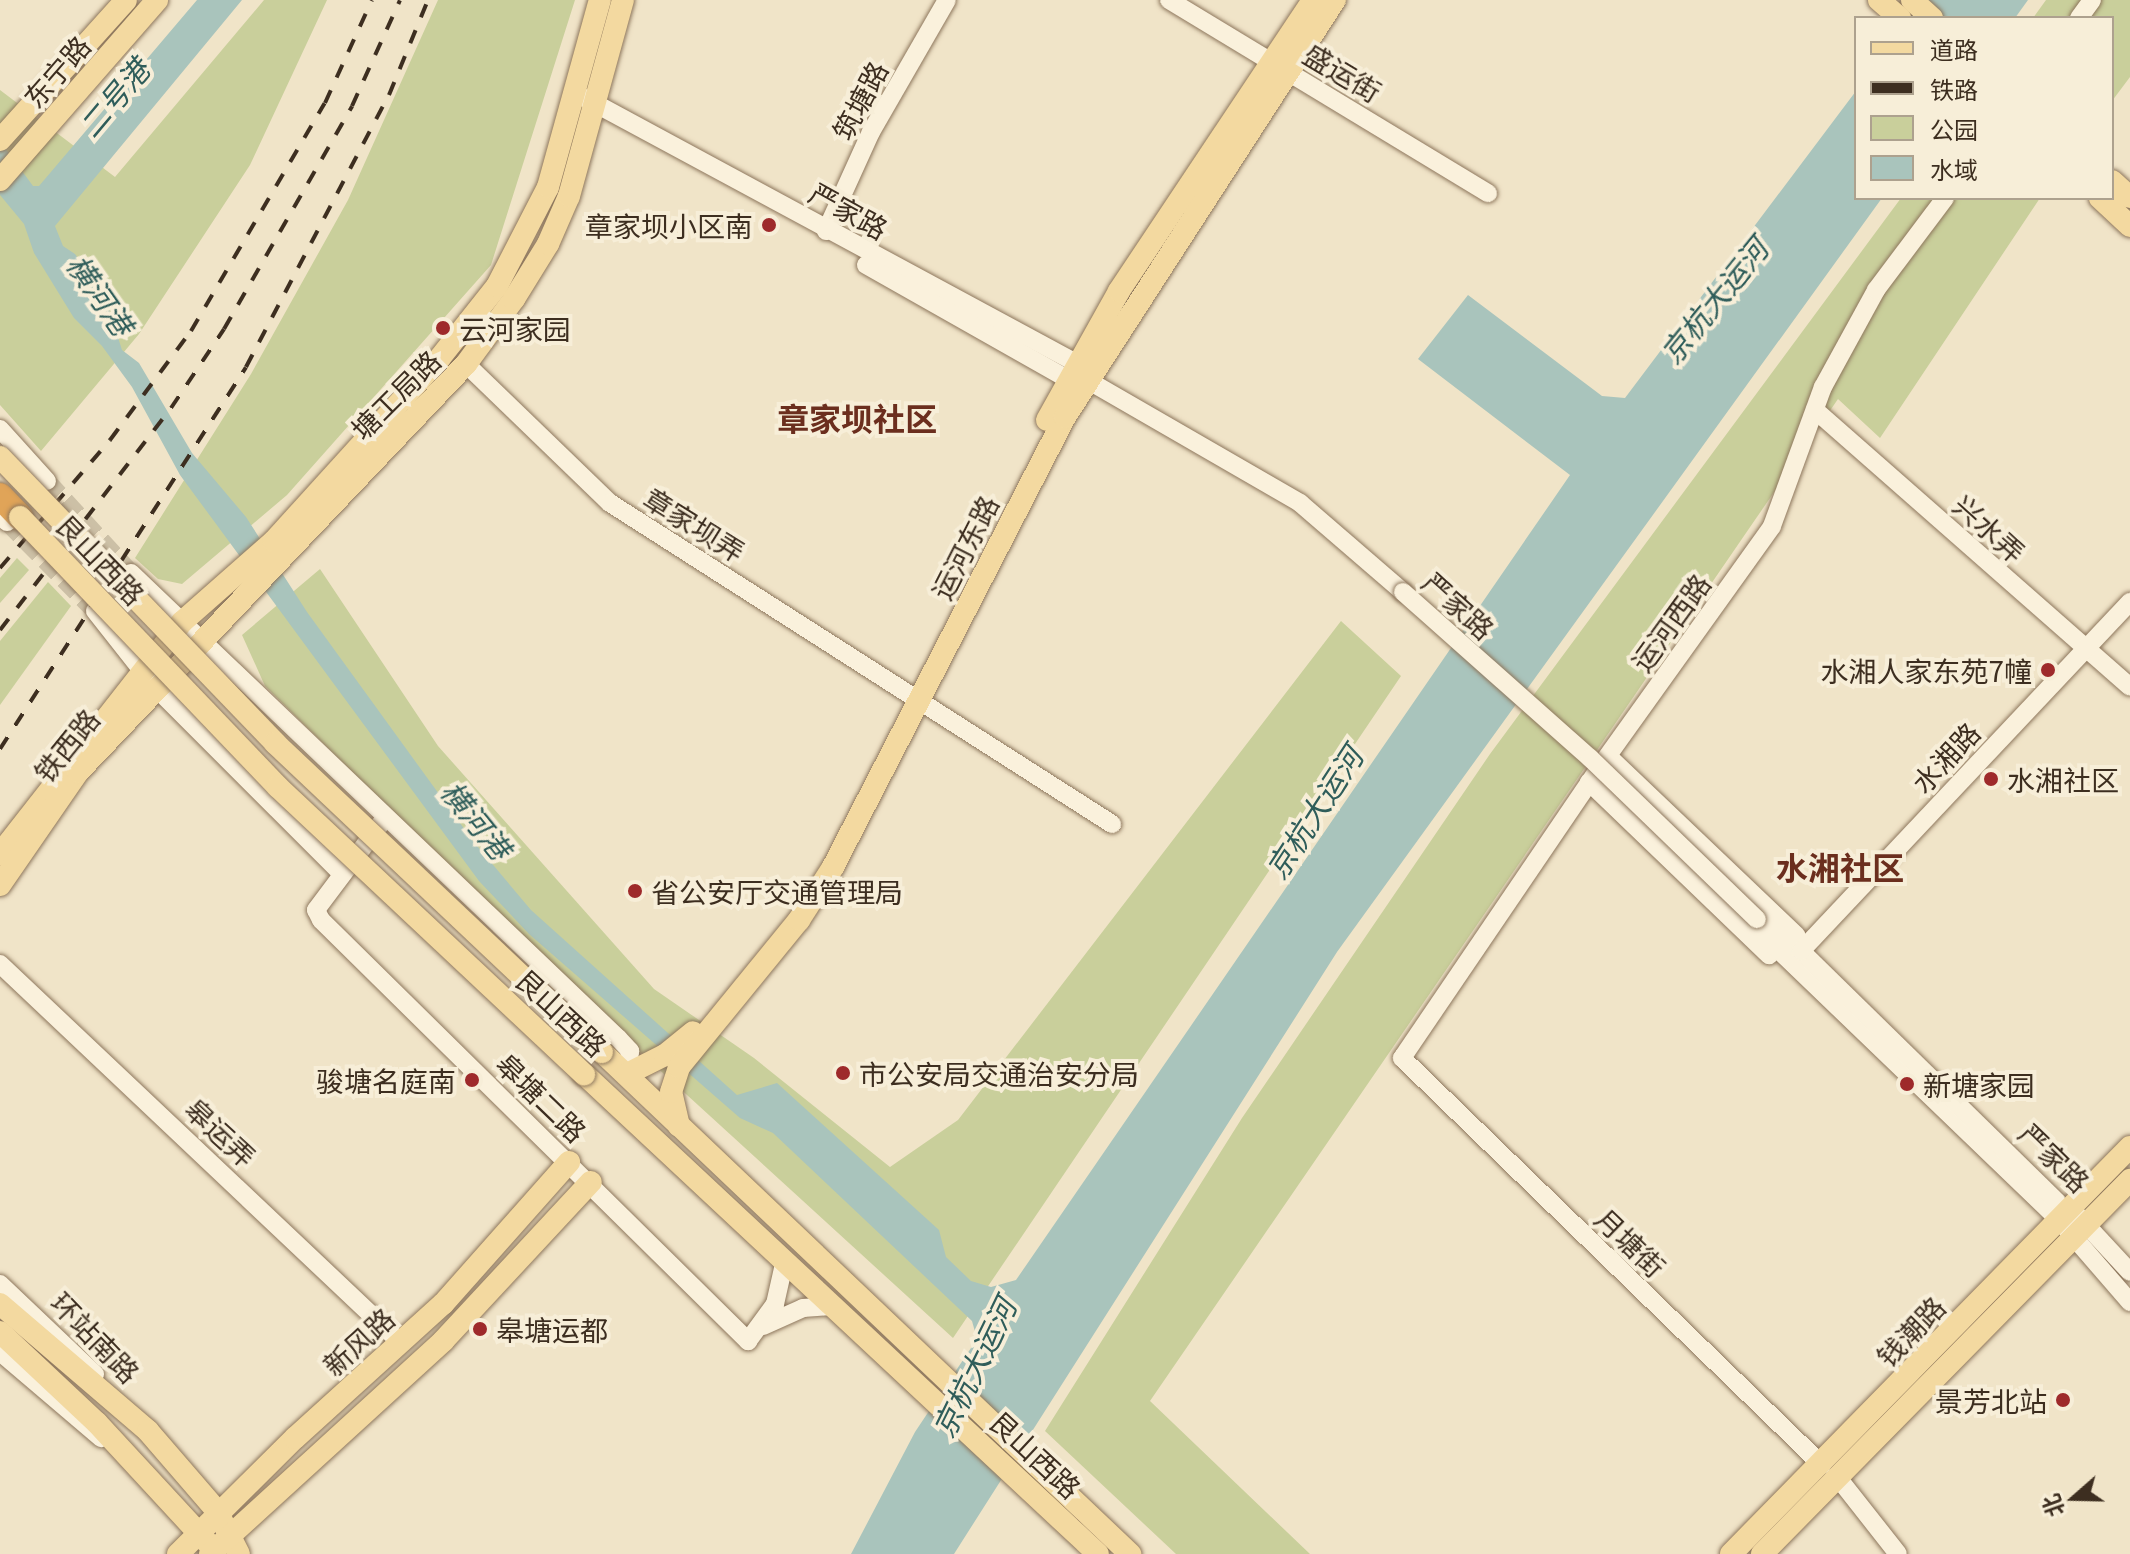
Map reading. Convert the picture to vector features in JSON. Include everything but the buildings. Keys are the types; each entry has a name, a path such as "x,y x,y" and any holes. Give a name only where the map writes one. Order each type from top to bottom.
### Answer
{"highway":[{"path":"0,497 9,518"}],"main road":[{"name":"东宁路","path":"1,138 126,0"},
{"name":"东宁路","path":"0,180 157,0"},
{"name":"塘工局路","path":"148,679 202,640 249,579 466,364 548,244 569,196 600,0"},
{"name":"塘工局路","path":"279,549 497,286 548,187 584,105 623,0"},
{"name":"运河东路","path":"1280,67 1313,0"},
{"name":"运河东路","path":"627,1074 680,1053 762,948 815,872 914,696 1119,291 1280,67 1335,0"},
{"path":"1879,0 1898,16"},
{"path":"1912,0 1930,16"},
{"path":"2114,183 2130,197"},
{"path":"2102,200 2130,226"},
{"name":"艮山西路","path":"0,457 275,743 627,1074 934,1384 1021,1483 1098,1554"},
{"name":"艮山西路","path":"9,518 278,787 784,1264 830,1306 1037,1466 1130,1554"},
{"name":"塘工局路","path":"148,679 182,622 249,579"},
{"name":"铁西路","path":"0,854 148,679"},
{"name":"铁西路","path":"0,885 78,772 148,679"},
{"path":"679,1126 671,1092 680,1053"},
{"name":"钱潮路","path":"1762,1554 1831,1472 2071,1221 2130,1147"},
{"name":"新风路","path":"178,1554 217,1511 401,1343 569,1162"},
{"name":"钱潮路","path":"2071,1221 2130,1180"},
{"name":"新风路","path":"222,1550 443,1341 591,1182"},
{"path":"509,1230 530,1250"},
{"name":"环站南路","path":"0,1304 148,1431 217,1511 222,1550"},
{"path":"0,1332 133,1460 196,1532 222,1550"},
{"name":"钱潮路","path":"1731,1554 1831,1472"}],"street":[{"name":"筑塘路","path":"826,231 871,132 947,0"},
{"name":"盛运街","path":"1169,0 1488,193"},
{"name":"严家路","path":"584,105 826,231 1300,503 1590,758 1757,919 1801,951 2071,1221 2130,1302"},
{"name":"严家路","path":"584,105 1079,375"},
{"name":"运河西路","path":"1402,1058 1589,782 1772,526 1815,410 1876,290 1944,200"},
{"name":"章家坝弄","path":"466,364 610,503 1112,824"},
{"name":"兴水弄","path":"1815,410 2130,687"},
{"name":"艮山西路","path":"0,429 47,481"},
{"name":"艮山西路","path":"131,573 618,1038 630,1051 627,1074"},
{"name":"水湘路","path":"1801,951 2130,602"},
{"name":"艮山西路","path":"95,611 148,679 341,873"},
{"name":"严家路","path":"1608,756 1794,929 1801,951"},
{"name":"严家路","path":"1589,782 1788,973 1809,979"},
{"path":"341,873 385,818"},
{"name":"皋塘二路","path":"341,873 316,910 321,920 591,1182 748,1341 763,1326"},
{"name":"严家路","path":"1757,919 1766,938 1809,979 2130,1272"},
{"name":"皋运弄","path":"0,964 401,1343"},
{"name":"月塘街","path":"1402,1058 1831,1472 1898,1554"},
{"path":"763,1326 782,1287 784,1264"},
{"name":"环站南路","path":"0,1284 91,1369 148,1431"},
{"path":"763,1326 803,1308 830,1306"},
{"path":"0,1352 66,1412 133,1460"}],"green space":[{"path":"264,0 327,0 250,165 139,334 41,451 0,405 0,90 115,177"},
{"path":"438,0 575,0 491,265 287,495 182,584 158,579 135,558 251,374 348,200"},
{"path":"2046,0 2130,0 2130,77 2114,98 2114,16 2034,16"},
{"path":"1900,200 2039,200 1880,438 1838,399 1150,1401 1310,1554 1176,1554 1045,1431 1242,1118 1490,754"},
{"path":"17,558 29,570 0,603 0,578"},
{"path":"320,569 438,746 654,989 754,1058 890,1167 958,1120 1341,621 1401,676 953,1338 595,1011 265,686 242,635"},
{"path":"48,582 71,606 0,705 0,641"}],"water":[{"path":"197,0 242,0 55,226 63,246 75,254 105,297 122,350 139,363 192,453 246,517 307,612 473,841 531,910 737,1095 777,1083 939,1230 946,1257 971,1281 991,1287 1016,1280 1570,475 1418,359 1468,295 1602,396 1625,398 1854,94 1854,200 1881,200 1337,952 954,1554 851,1554 915,1432 977,1339 972,1321 773,1133 740,1118 529,934 479,881 180,475 132,387 102,346 74,318 34,253 24,224 0,195 0,141 33,186 39,186"},
{"path":"1922,0 2028,0 2016,16 1910,16"}],"tunnel":[{"path":"47,481 131,573"},
{"path":"7,522 95,611"}],"railway":[{"path":"0,568 110,440 191,331 325,103 372,0"},
{"path":"0,630 171,408 224,329 352,106 400,0"},
{"path":"0,749 246,367 389,95 428,0"}],"place":[{"name":"章家坝小区南","path":"769,225"},
{"name":"云河家园","path":"443,328"},
{"name":"水湘人家东苑7幢","path":"2048,670"},
{"name":"水湘社区","path":"1991,779"},
{"name":"省公安厅交通管理局","path":"635,891"},
{"name":"市公安局交通治安分局","path":"843,1073"},
{"name":"骏塘名庭南","path":"472,1080"},
{"name":"新塘家园","path":"1907,1084"},
{"name":"皋塘运都","path":"480,1329"},
{"name":"景芳北站","path":"2063,1400"}],"district":[{"name":"章家坝社区","path":"857,417"},
{"name":"水湘社区","path":"1840,866"}],"water label":[{"name":"二号港","path":"113,97"},
{"name":"横河港","path":"101,294"},
{"name":"京杭大运河","path":"1713,300"},
{"name":"京杭大运河","path":"1313,812"},
{"name":"横河港","path":"477,819"},
{"name":"京杭大运河","path":"973,1367"}]}
